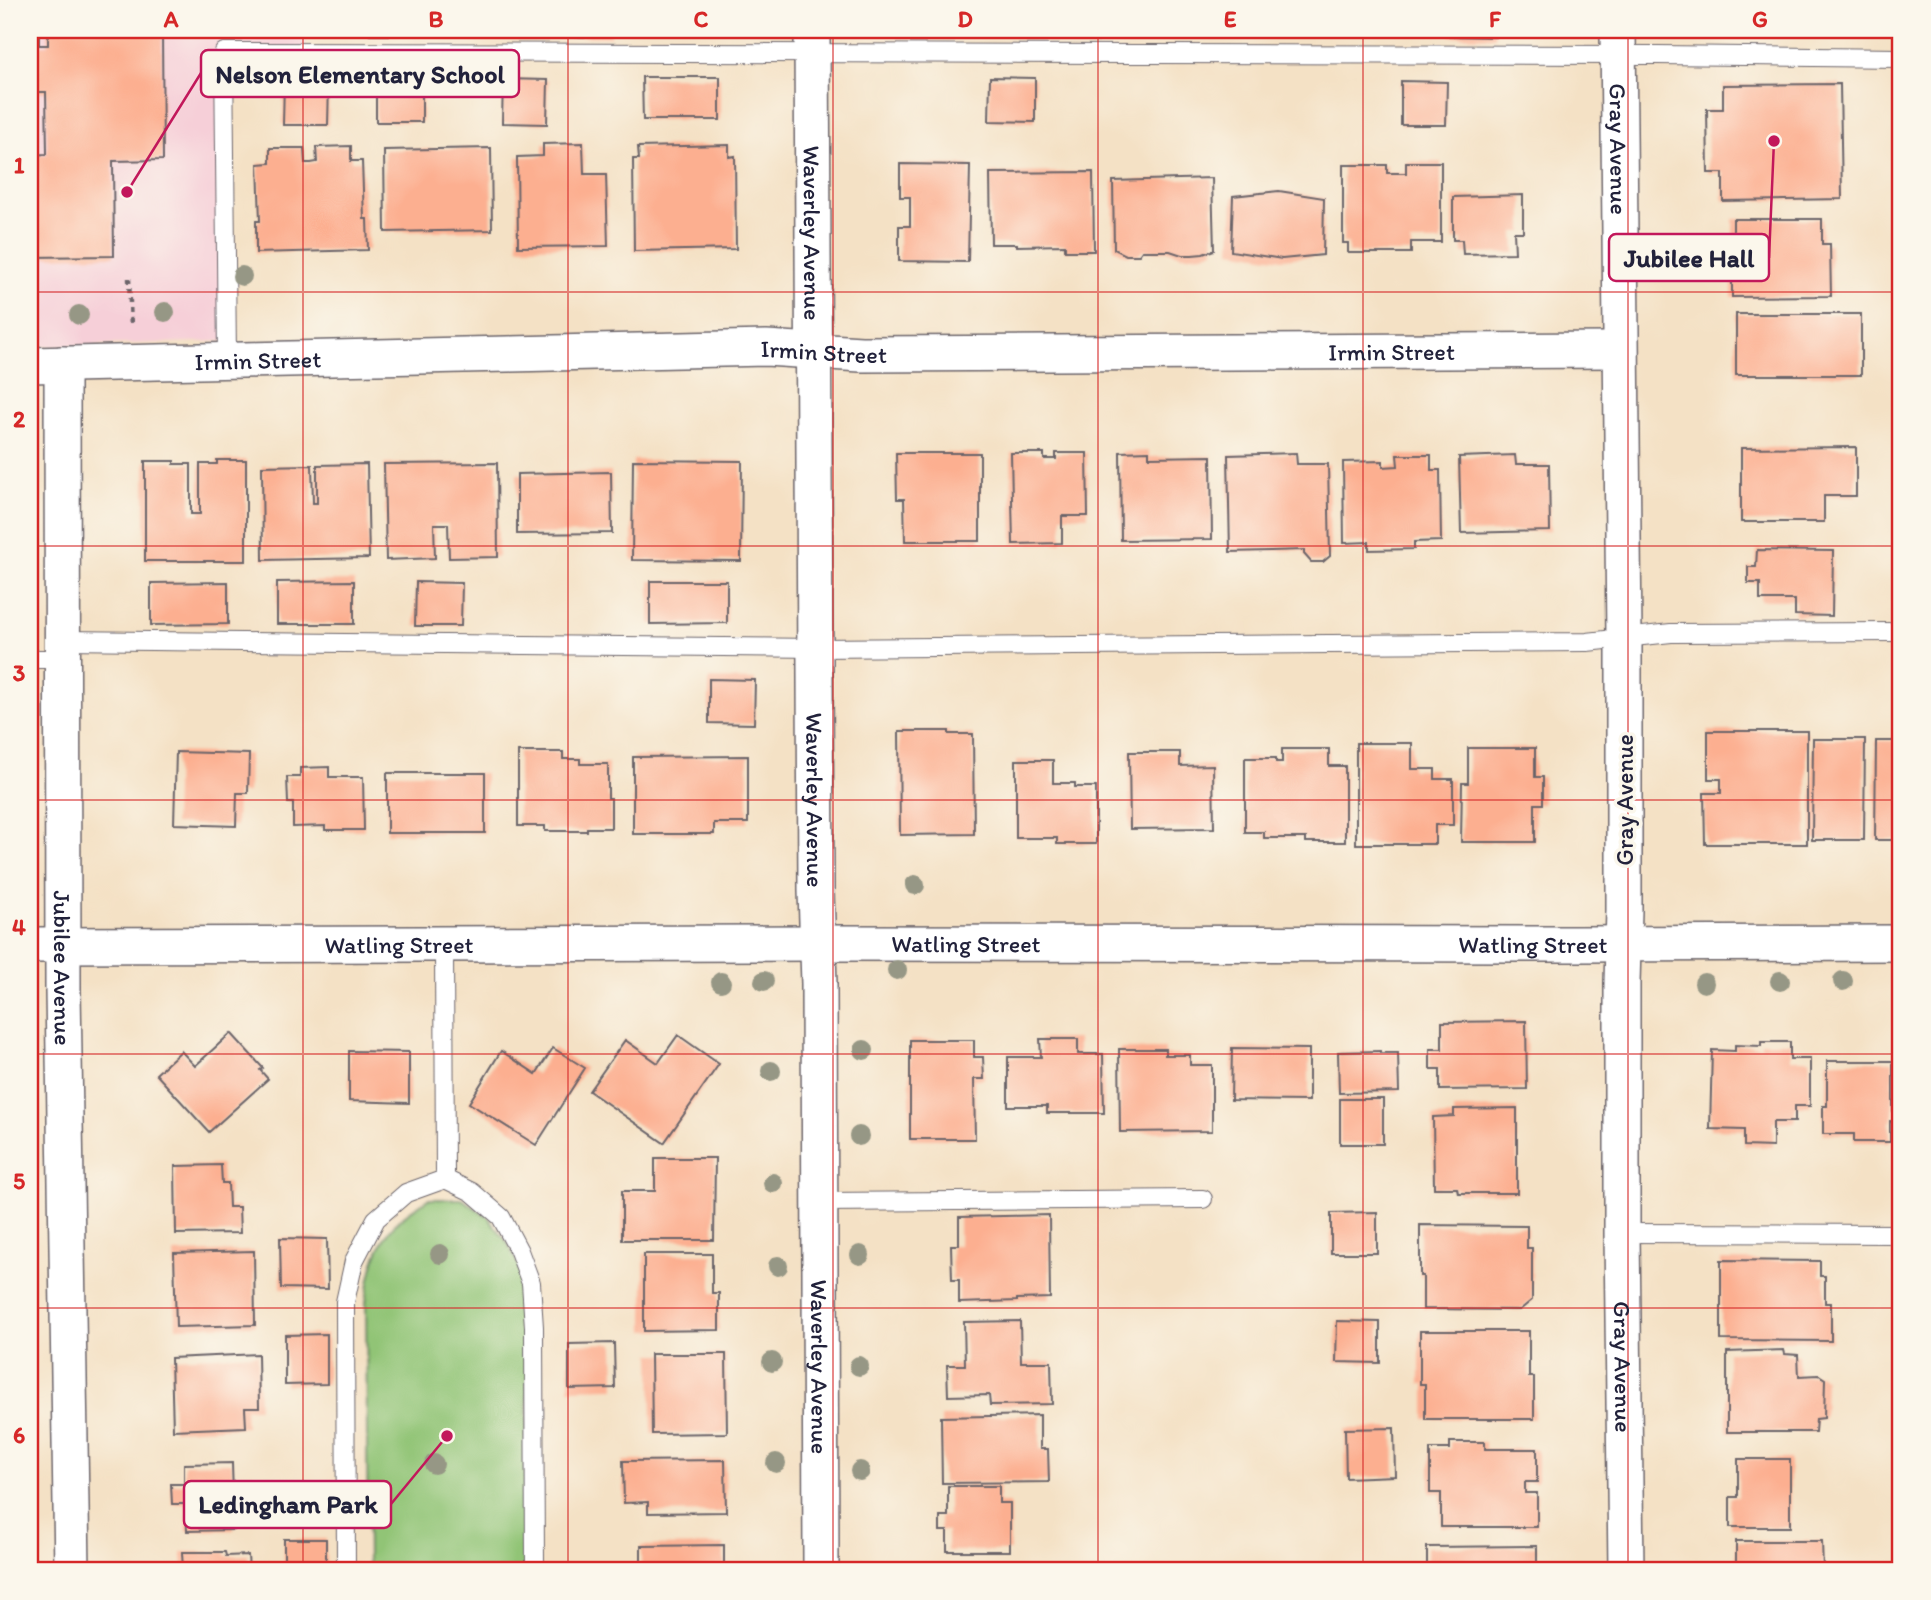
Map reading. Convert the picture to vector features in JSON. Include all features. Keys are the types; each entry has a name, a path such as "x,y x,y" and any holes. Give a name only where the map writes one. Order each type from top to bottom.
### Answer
{"street":[{"name":"Waverley Avenue","path":"812,41 821,1570"},
{"name":"Gray Avenue","path":"1618,43 1624,638 1622,1233 1626,1570"},
{"name":"Irmin Street","path":"46,364 766,348 876,354 1620,350"},
{"name":"Jubilee Avenue","path":"46,364 51,653 47,946 72,1570"},
{"name":"Watling Street","path":"47,946 1901,943"}],"lane":[{"path":"227,360 224,52 812,41 1618,43 1901,58"},
{"path":"51,653 1587,642 1671,633 1901,632"},
{"path":"443,944 445,1179"},
{"path":"346,1570 345,1302 354,1261 376,1219 406,1193 445,1179 472,1192 501,1217 519,1251 531,1283 534,1327 536,1570"},
{"path":"818,1202 1203,1199"},
{"path":"1622,1233 1901,1234"}],"path":[{"path":"129,278 131,335"}],"shaded area":[{"path":"30,30 306,30 306,52 224,52 227,341 30,347"}],"green space":[{"path":"428,1199 462,1199 488,1217 507,1242 519,1266 528,1302 526,1570 368,1570 366,1302 372,1270 383,1241 396,1223"}],"building":[{"path":"30,30 39,30 39,45 48,45 48,30 162,30 163,160 113,161 114,256 30,257 30,155 47,154 46,92 30,90"},
{"path":"371,30 416,30 416,35 370,35"},
{"path":"435,30 481,30 480,35 435,34"},
{"path":"498,30 543,30 543,36 498,36"},
{"path":"564,30 610,30 610,37 564,36"},
{"path":"925,30 971,30 971,36 925,35"},
{"path":"992,30 1038,30 1038,34 992,34"},
{"path":"1166,30 1211,30 1211,34 1166,34"},
{"path":"1450,30 1495,30 1495,37 1450,36"},
{"path":"642,77 720,77 720,120 643,120"},
{"path":"990,77 1035,78 1035,122 989,121"},
{"path":"376,78 422,78 422,122 376,122"},
{"path":"503,79 548,80 547,124 502,123"},
{"path":"284,81 329,82 328,125 283,125"},
{"path":"1401,81 1447,82 1446,125 1401,125"},
{"path":"1840,84 1842,199 1723,201 1723,173 1708,173 1707,109 1723,109 1723,85"},
{"path":"583,143 584,174 606,174 608,246 518,247 517,157 543,156 543,144"},
{"path":"729,145 729,157 735,156 736,249 634,251 633,159 639,159 638,147"},
{"path":"351,146 351,161 362,161 368,250 256,253 256,221 260,221 258,164 270,163 270,148 304,148 305,163 311,163 317,162 316,147"},
{"path":"491,148 492,230 385,232 384,150"},
{"path":"1406,162 1441,162 1441,242 1411,242 1411,253 1348,253 1348,243 1343,243 1343,165 1387,165 1387,173 1406,173"},
{"path":"900,164 970,165 968,262 899,261 899,226 910,226 910,197 900,197"},
{"path":"1093,172 1094,251 1065,251 1065,245 991,244 990,173"},
{"path":"1212,178 1214,250 1192,255 1170,251 1142,251 1139,255 1126,255 1114,249 1113,181"},
{"path":"1279,191 1324,198 1323,255 1282,259 1231,251 1233,196"},
{"path":"1523,195 1523,232 1514,232 1515,253 1463,254 1462,240 1453,240 1453,197"},
{"path":"1733,219 1822,219 1822,244 1830,244 1831,296 1732,297 1732,270 1727,270 1727,246 1733,246"},
{"path":"1736,314 1861,314 1861,375 1736,375"},
{"path":"1856,447 1856,496 1824,496 1824,522 1741,522 1741,448"},
{"path":"1149,451 1149,457 1211,456 1212,539 1121,540 1120,452"},
{"path":"896,453 980,453 980,541 905,541 904,499 897,499"},
{"path":"1011,453 1044,453 1044,459 1056,459 1056,453 1087,453 1088,516 1062,516 1062,543 1013,544"},
{"path":"1296,453 1297,464 1328,464 1330,556 1323,562 1311,562 1304,550 1230,552 1228,455"},
{"path":"1397,455 1431,455 1431,470 1440,470 1441,541 1414,542 1414,549 1369,550 1369,542 1344,543 1343,462 1383,461 1383,467 1398,466"},
{"path":"1515,455 1516,464 1549,464 1550,531 1461,533 1459,457"},
{"path":"217,460 246,460 246,561 145,561 145,461 191,464 191,514 200,514 200,464 217,464"},
{"path":"633,460 742,461 741,561 632,560"},
{"path":"497,463 498,557 449,558 448,524 434,524 435,558 386,560 384,464"},
{"path":"367,464 369,558 263,560 262,466 312,465 313,503 317,503 317,465"},
{"path":"611,472 612,533 517,534 517,474"},
{"path":"1757,550 1833,551 1832,616 1795,615 1795,600 1760,600 1760,583 1748,583 1748,567 1756,567"},
{"path":"354,581 354,624 277,624 277,582"},
{"path":"650,581 727,581 727,623 650,624"},
{"path":"228,582 228,624 151,625 151,583"},
{"path":"416,582 462,583 461,626 415,626"},
{"path":"709,679 755,680 754,724 709,723"},
{"path":"899,731 973,734 974,834 900,835"},
{"path":"1708,731 1807,731 1807,844 1705,844 1704,793 1721,793 1721,779 1708,779"},
{"path":"1813,739 1865,739 1864,840 1812,840"},
{"path":"1876,741 1901,741 1901,840 1875,840"},
{"path":"1356,743 1412,743 1412,769 1435,769 1435,779 1453,779 1453,825 1435,825 1435,844 1356,844"},
{"path":"1468,748 1535,748 1535,777 1543,777 1543,804 1535,804 1535,842 1461,842 1462,783 1468,783"},
{"path":"1282,749 1329,749 1329,766 1345,766 1345,842 1264,838 1264,832 1245,832 1245,758 1276,758 1276,762 1282,762"},
{"path":"176,752 249,754 248,793 237,793 236,826 174,824"},
{"path":"518,752 563,752 563,759 580,759 580,764 608,764 611,828 545,831 545,826 518,826"},
{"path":"1129,752 1180,752 1180,766 1213,765 1214,828 1130,829"},
{"path":"748,756 748,823 714,823 714,834 633,834 633,757"},
{"path":"1016,760 1053,760 1053,783 1096,787 1096,844 1057,844 1057,838 1016,838"},
{"path":"329,767 329,777 363,777 364,830 325,830 325,826 293,827 293,803 288,803 287,777 300,777 300,768"},
{"path":"387,773 485,773 485,833 387,833"},
{"path":"1526,1021 1527,1089 1440,1090 1440,1069 1430,1069 1430,1049 1442,1049 1442,1022"},
{"path":"231,1033 263,1068 260,1070 268,1079 209,1132 156,1074 181,1051 195,1066"},
{"path":"678,1035 719,1064 664,1143 589,1091 625,1040 658,1063"},
{"path":"1040,1039 1078,1039 1078,1054 1103,1054 1104,1113 1047,1113 1047,1106 1008,1106 1008,1057 1041,1057"},
{"path":"910,1040 974,1040 974,1057 983,1057 984,1079 974,1079 975,1139 910,1139"},
{"path":"1761,1042 1790,1042 1790,1059 1810,1059 1810,1106 1795,1106 1795,1122 1773,1122 1773,1147 1744,1146 1744,1130 1710,1129 1712,1050 1735,1051 1735,1045 1761,1046"},
{"path":"553,1048 585,1068 536,1145 469,1103 501,1051 536,1074"},
{"path":"1232,1048 1309,1049 1309,1101 1231,1100"},
{"path":"1119,1049 1165,1049 1165,1055 1190,1055 1190,1065 1212,1065 1212,1131 1120,1132"},
{"path":"349,1051 409,1052 409,1103 349,1101"},
{"path":"1338,1052 1398,1053 1399,1092 1339,1093"},
{"path":"1827,1061 1893,1061 1893,1121 1890,1121 1890,1142 1854,1142 1854,1134 1823,1134 1823,1106 1827,1106"},
{"path":"1340,1099 1383,1099 1383,1144 1340,1144"},
{"path":"1517,1108 1517,1193 1458,1193 1457,1188 1434,1188 1433,1117 1454,1116 1454,1109"},
{"path":"655,1158 715,1158 714,1240 622,1240 622,1191 655,1191"},
{"path":"221,1165 222,1183 228,1183 229,1207 239,1207 240,1233 176,1234 175,1166"},
{"path":"1377,1212 1377,1253 1331,1253 1331,1213"},
{"path":"1049,1215 1050,1298 959,1303 959,1280 952,1280 951,1245 959,1245 959,1217"},
{"path":"1420,1225 1527,1226 1527,1248 1532,1248 1532,1300 1520,1310 1423,1309"},
{"path":"280,1238 327,1239 328,1289 281,1288"},
{"path":"254,1251 255,1325 176,1327 174,1253"},
{"path":"644,1254 712,1254 712,1293 719,1293 719,1330 644,1331"},
{"path":"1721,1260 1820,1261 1820,1276 1825,1276 1825,1303 1831,1303 1831,1341 1721,1340"},
{"path":"1020,1321 1021,1362 1051,1362 1052,1404 990,1405 989,1395 948,1396 947,1365 965,1365 964,1322"},
{"path":"1337,1321 1380,1322 1380,1363 1336,1362"},
{"path":"1420,1331 1529,1331 1529,1377 1534,1377 1534,1419 1425,1419 1425,1384 1420,1384"},
{"path":"327,1334 327,1384 285,1385 285,1335"},
{"path":"614,1343 615,1388 569,1389 569,1344"},
{"path":"1784,1350 1785,1354 1798,1355 1799,1376 1819,1375 1825,1379 1824,1418 1816,1419 1815,1432 1727,1432 1727,1352"},
{"path":"258,1354 259,1408 245,1408 246,1427 173,1430 171,1358"},
{"path":"651,1354 726,1354 727,1433 652,1434"},
{"path":"1040,1415 1040,1449 1048,1449 1049,1482 942,1483 941,1417"},
{"path":"1394,1428 1395,1476 1346,1478 1345,1429"},
{"path":"1450,1442 1485,1442 1485,1449 1537,1449 1537,1482 1525,1482 1525,1493 1537,1493 1537,1527 1441,1527 1441,1493 1430,1493 1430,1449 1450,1449"},
{"path":"1738,1459 1790,1459 1790,1527 1730,1527 1730,1497 1738,1497"},
{"path":"725,1460 726,1512 648,1513 648,1502 624,1503 623,1461"},
{"path":"232,1463 234,1530 187,1531 186,1504 172,1504 171,1484 184,1484 184,1464"},
{"path":"948,1486 999,1486 999,1503 1010,1503 1010,1551 947,1551 947,1531 940,1531 940,1516 948,1516"},
{"path":"284,1539 326,1539 326,1570 284,1570"},
{"path":"1736,1541 1822,1541 1823,1570 1736,1570"},
{"path":"724,1545 724,1570 641,1570 641,1546"},
{"path":"1537,1546 1537,1570 1427,1570 1427,1547"},
{"path":"182,1552 248,1555 249,1570 183,1570"}],"place":[{"name":"Jubilee Hall","path":"1774,141"},
{"name":"Nelson Elementary School","path":"127,192"},
{"name":"Ledingham Park","path":"447,1436"}]}
